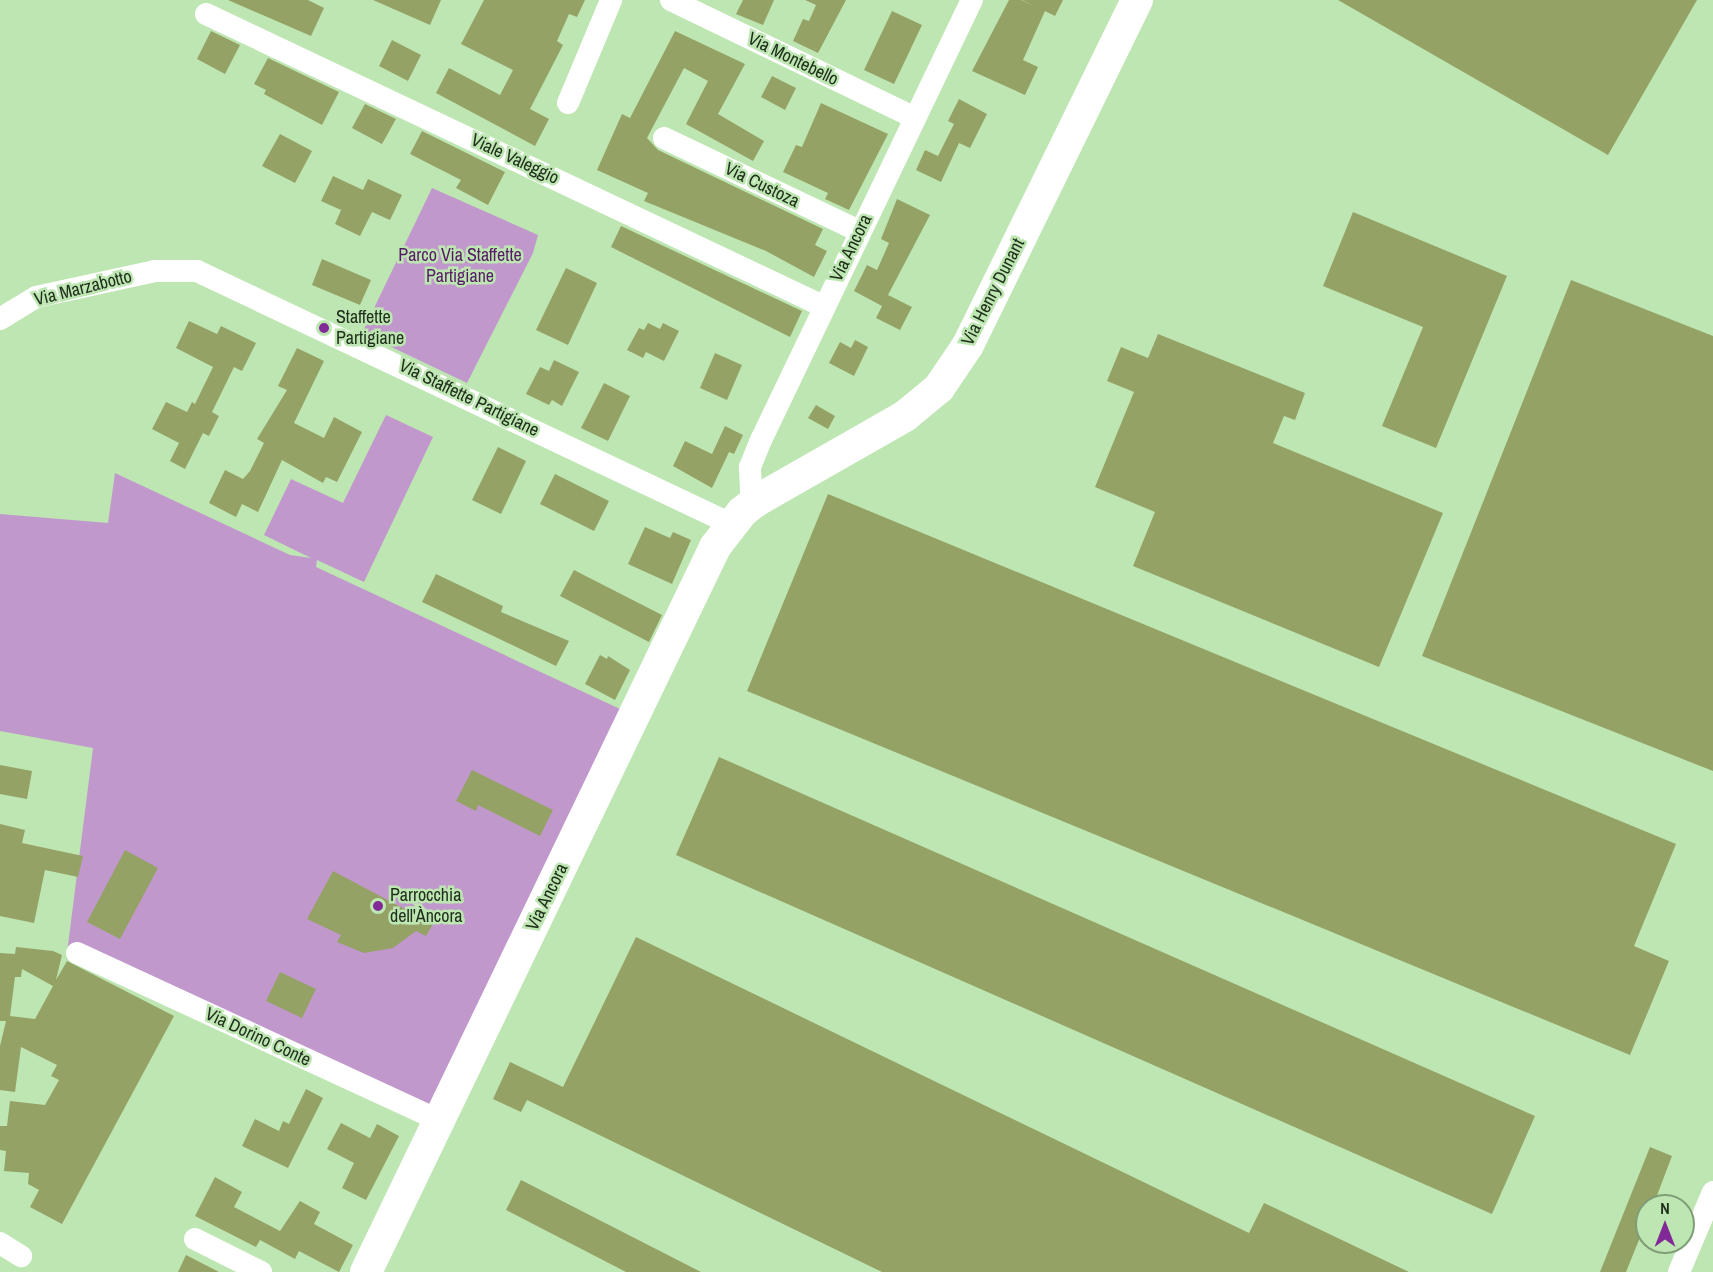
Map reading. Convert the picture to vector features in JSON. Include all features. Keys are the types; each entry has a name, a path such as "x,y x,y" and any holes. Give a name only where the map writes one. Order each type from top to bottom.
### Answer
{"main road":[{"name":"Via Henry Dunant","path":"732,524 756,501 906,416 939,388 968,345 1137,0"},
{"name":"Via Ancora","path":"366,1272 715,547 732,524"}],"street":[{"path":"568,103 611,0"},
{"name":"Via Montebello","path":"671,0 915,118"},
{"name":"Via Ancora","path":"756,501 751,489 750,467 823,306 972,0"},
{"name":"Viale Valeggio","path":"206,14 823,306"},
{"name":"Via Custoza","path":"664,138 859,231"},
{"name":"Via Marzabotto","path":"0,319 36,297 170,269"},
{"name":"Via Staffette Partigiane","path":"170,269 215,277 732,524"},
{"name":"Via Dorino Conte","path":"77,953 439,1120"},
{"path":"1678,1272 1713,1192"},
{"path":"195,1239 261,1272"},
{"path":"0,1243 21,1256"}],"green space":[{"name":"Parco Via Staffette Partigiane","path":"432,188 538,235 533,253 467,383 362,333"},
{"path":"386,415 433,437 364,582 317,560 316,567 635,716 441,1121 67,953 93,748 0,731 0,514 108,523 115,473 290,555 311,558 264,535 291,479 343,503"}],"building":[{"path":"228,0 308,0 324,8 311,36"},
{"path":"373,0 441,0 430,25"},
{"path":"484,0 585,0 577,17 569,14 557,41 563,45 530,109 549,119 535,146 436,93 449,68 500,95 513,70 461,44"},
{"path":"743,0 774,0 763,25 736,14"},
{"path":"805,0 846,0 818,53 793,41 803,19 809,21 816,5"},
{"path":"1009,0 1021,0 1036,7 1022,0 1063,0 1055,16 1045,11 1023,60 1038,67 1025,95 972,71"},
{"path":"1338,0 1697,0 1608,155"},
{"path":"892,11 922,25 894,84 864,70"},
{"path":"211,31 240,45 225,74 197,59"},
{"path":"675,31 745,64 718,114 764,141 753,161 686,124 708,81 684,68 647,138 658,150 823,229 815,245 827,251 814,277 766,251 644,201 648,193 597,170 622,114 630,118"},
{"path":"392,40 421,55 408,81 379,66"},
{"path":"268,58 339,92 322,125 264,94 266,90 254,84"},
{"path":"772,76 796,88 785,110 761,97"},
{"path":"959,99 987,114 970,148 959,143 941,182 916,170 925,150 938,156 954,124 948,121"},
{"path":"821,103 888,134 849,210 825,199 828,193 783,172 796,145 802,147"},
{"path":"365,104 396,119 382,144 352,128"},
{"path":"422,131 505,172 488,205 456,188 461,180 410,154"},
{"path":"280,134 312,151 295,183 262,166"},
{"path":"333,176 363,190 368,179 402,195 390,220 372,212 360,236 335,224 341,210 321,201"},
{"path":"897,199 930,215 888,295 912,307 900,330 876,318 882,306 854,291 867,265 877,270 889,243 881,239"},
{"path":"1353,212 1507,276 1436,448 1382,426 1423,327 1323,286"},
{"path":"621,226 802,311 790,337 611,247"},
{"path":"322,259 371,280 360,305 312,285"},
{"path":"566,268 597,283 568,345 536,330"},
{"path":"1571,280 1713,336 1713,771 1422,656"},
{"path":"189,321 217,334 221,326 256,343 242,371 234,367 212,412 219,416 209,436 203,433 185,469 170,461 179,443 152,429 166,402 187,412 192,402 195,404 213,367 176,348"},
{"path":"648,323 660,329 663,323 679,331 664,361 646,352 643,358 627,350 639,328 644,330"},
{"path":"1158,334 1305,393 1295,420 1284,416 1273,443 1443,513 1379,667 1133,566 1155,512 1095,487 1134,392 1107,381 1121,347 1148,358"},
{"path":"855,340 868,347 854,376 829,363 840,342 851,348"},
{"path":"297,348 324,361 294,423 324,438 334,417 362,432 337,482 326,477 323,483 282,460 258,512 242,504 236,517 209,503 225,470 243,479 250,471 264,443 257,439 287,390 278,386"},
{"path":"715,353 742,365 727,400 700,388"},
{"path":"554,360 579,372 562,406 552,400 549,405 526,394 540,367 549,371"},
{"path":"604,383 630,396 608,441 581,428"},
{"path":"816,405 835,416 828,429 808,418"},
{"path":"725,426 743,435 734,454 729,452 712,488 673,466 685,441 712,454"},
{"path":"498,447 526,461 501,514 472,500"},
{"path":"555,474 609,501 594,531 540,504"},
{"path":"828,494 1676,844 1634,946 1669,961 1630,1055 747,691"},
{"path":"645,527 670,538 673,532 691,540 672,584 628,564"},
{"path":"574,570 662,615 649,642 560,596"},
{"path":"436,574 503,606 501,612 569,641 556,666 422,602"},
{"path":"600,655 607,659 608,656 630,670 615,700 585,684"},
{"path":"719,757 1535,1116 1492,1214 676,855"},
{"path":"0,765 32,771 27,799 0,794"},
{"path":"472,770 553,810 540,836 478,805 476,811 456,801"},
{"path":"0,824 25,830 22,843 83,856 78,877 45,870 34,923 0,916"},
{"path":"125,850 158,868 120,939 87,922"},
{"name":"Parrocchia dell'Àncora","path":"333,871 433,924 426,936 416,931 393,948 364,953 337,942 341,935 307,919"},
{"path":"636,937 1249,1233 1264,1203 1409,1272 882,1272 527,1100 521,1112 493,1099 510,1062 563,1087"},
{"path":"16,947 53,951 62,955 56,980 67,961 174,1016 62,1224 30,1207 39,1190 28,1184 29,1173 4,1171 6,1151 0,1150 0,1126 7,1126 10,1101 45,1105 59,1080 51,1076 57,1065 21,1047 15,1092 0,1090 0,1046 6,1021 0,1021 0,953 15,954","holes":["22,969 53,986 35,1019 10,1016 15,977 21,977"]},
{"path":"280,972 316,989 302,1018 266,1001"},
{"path":"306,1089 323,1098 288,1168 242,1146 255,1119 279,1131 283,1121 289,1124"},
{"path":"341,1123 370,1138 377,1124 399,1136 366,1200 342,1188 354,1163 327,1149"},
{"path":"1650,1147 1672,1156 1658,1194 1635,1194 1635,1250 1626,1272 1600,1272"},
{"path":"215,1177 242,1192 234,1207 280,1231 300,1201 320,1212 314,1224 353,1245 339,1272 299,1251 295,1259 260,1240 256,1247 195,1216"},
{"path":"521,1180 701,1272 626,1272 506,1210"},
{"path":"186,1255 219,1272 178,1272"}],"place":[{"name":"Staffette Partigiane","path":"324,328"},
{"name":"Parrocchia dell'Àncora","path":"378,906"}]}
